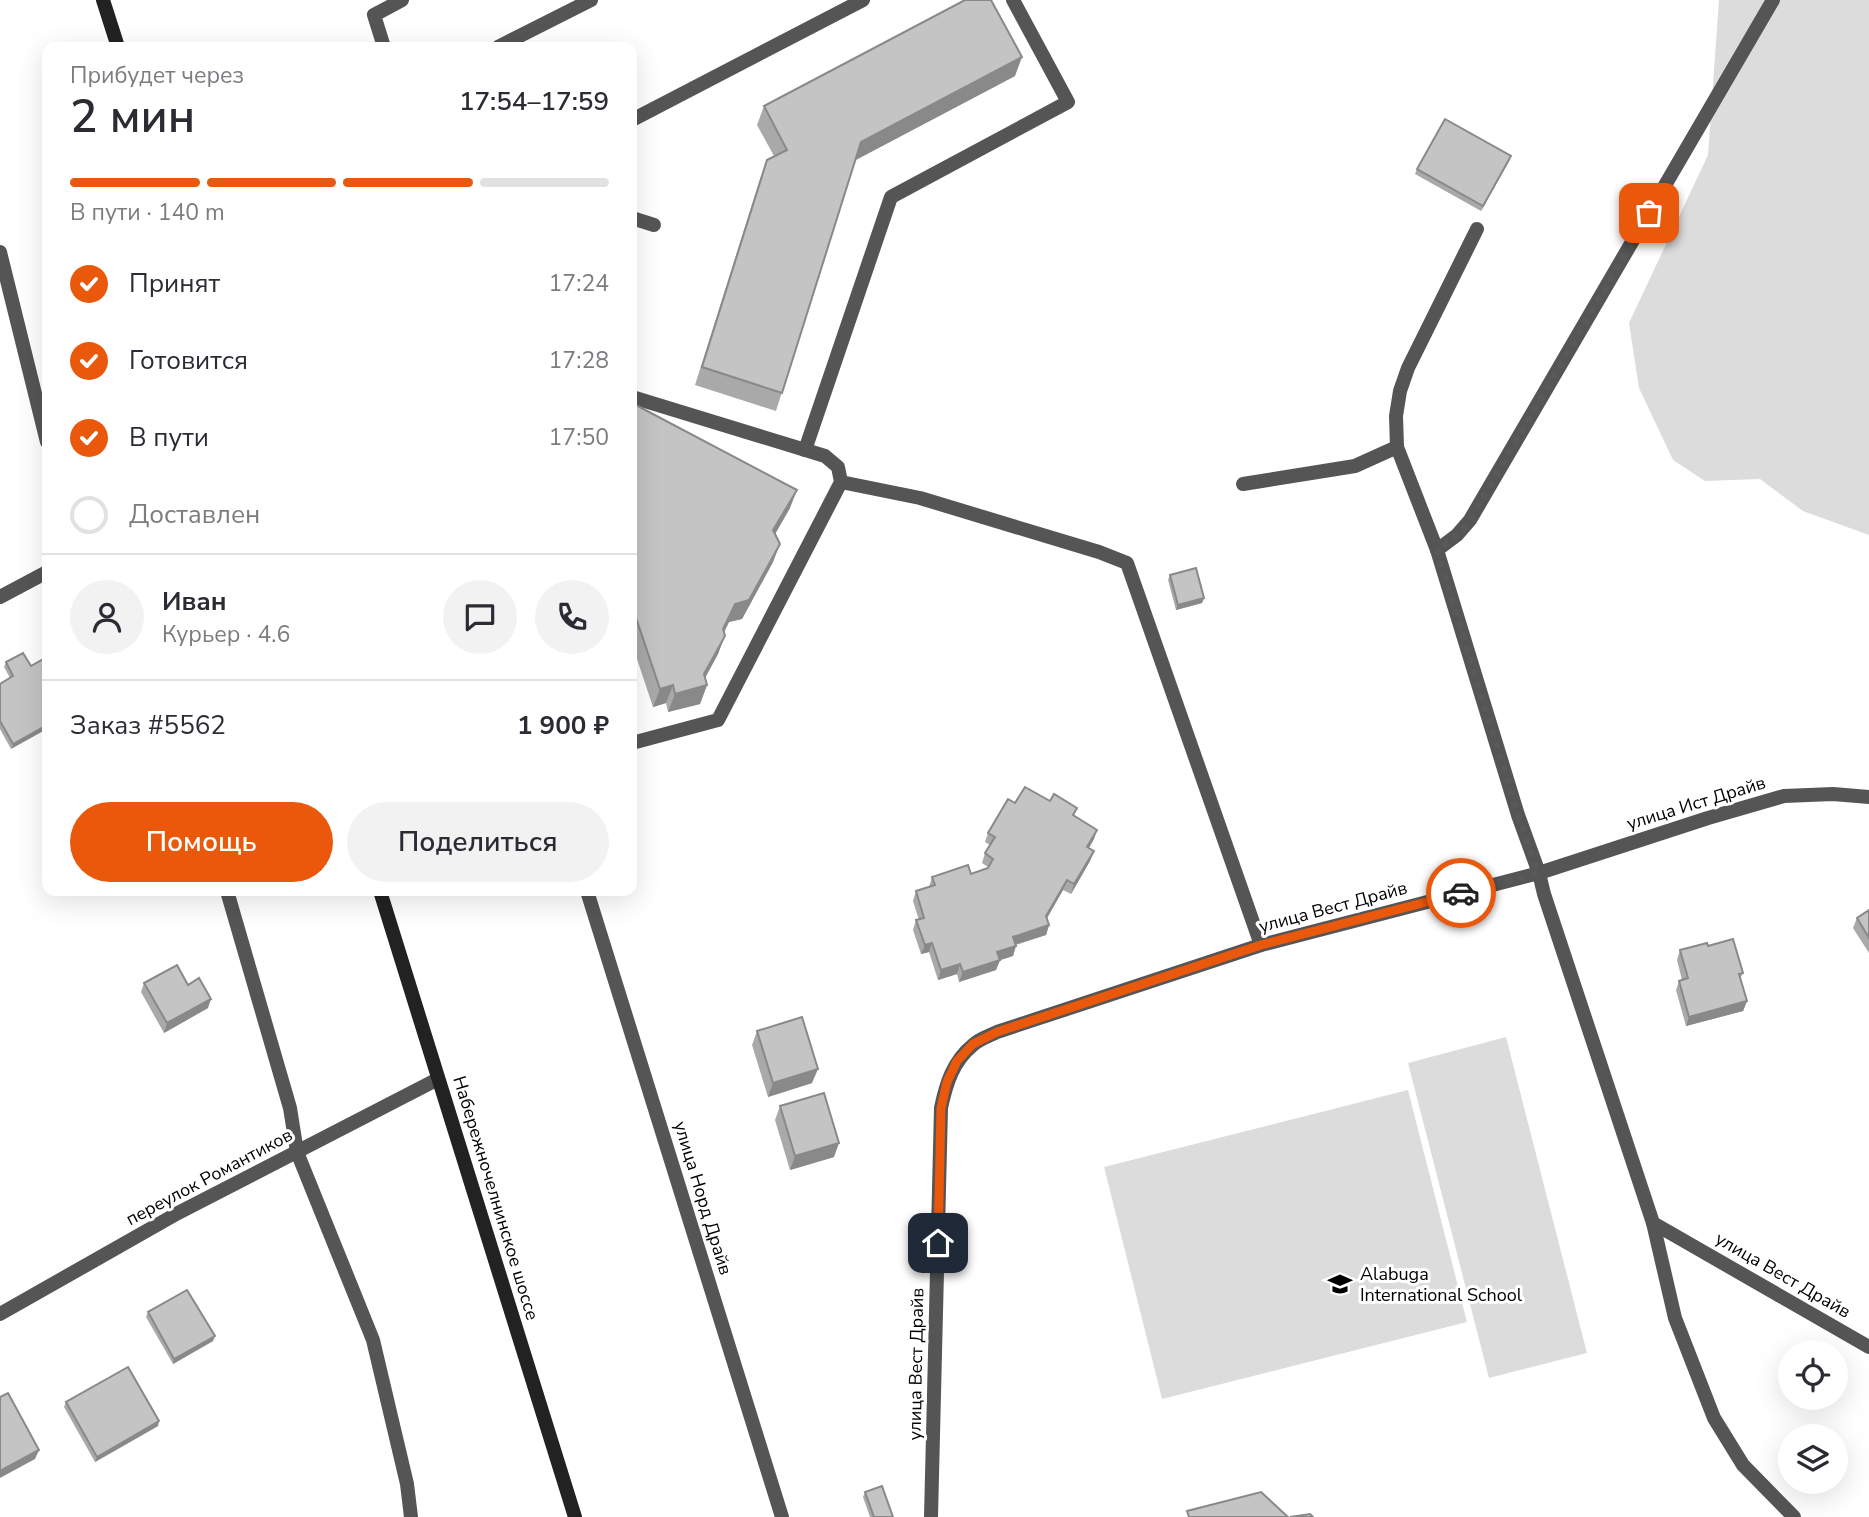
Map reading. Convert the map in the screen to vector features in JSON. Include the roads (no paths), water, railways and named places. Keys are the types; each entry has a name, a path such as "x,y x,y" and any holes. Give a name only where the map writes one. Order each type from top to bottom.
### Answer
{"main road":[{"path":"103,0 116,42"},
{"name":"Набережночелнинское шоссе","path":"382,896 575,1517"}],"street":[{"path":"369,0 382,42"},
{"path":"374,15 402,0"},
{"path":"508,42 591,0"},
{"path":"637,117 863,0"},
{"path":"805,450 891,197 1068,102 1013,0"},
{"path":"1437,550 1457,535 1470,520 1773,0"},
{"path":"637,220 654,225"},
{"path":"1477,229 1408,368 1396,416 1397,447 1437,550 1514,802 1653,1223 1675,1318 1714,1418 1742,1465 1794,1517"},
{"path":"0,252 42,428"},
{"path":"637,399 825,456 838,467 841,482 718,720 637,742"},
{"path":"1243,484 1355,466 1397,447"},
{"path":"841,482 920,498 1127,562 1261,945"},
{"path":"0,597 42,575"},
{"name":"улица Ист Драйв","path":"1538,873 1784,796 1833,794 1869,797"},
{"name":"улица Вест Драйв","path":"931,1517 941,1108 947,1082 957,1061 973,1044 997,1032 1261,945 1538,873"},
{"path":"228,896 290,1108 297,1152 373,1340 407,1484 411,1517"},
{"name":"улица Норд Драйв","path":"589,896 782,1517"},
{"name":"переулок Романтиков","path":"0,1314 178,1213 438,1079"},
{"name":"улица Вест Драйв","path":"1653,1223 1869,1347"}],"place":[{"name":"Alabuga International School","path":"1340,1284"}]}
